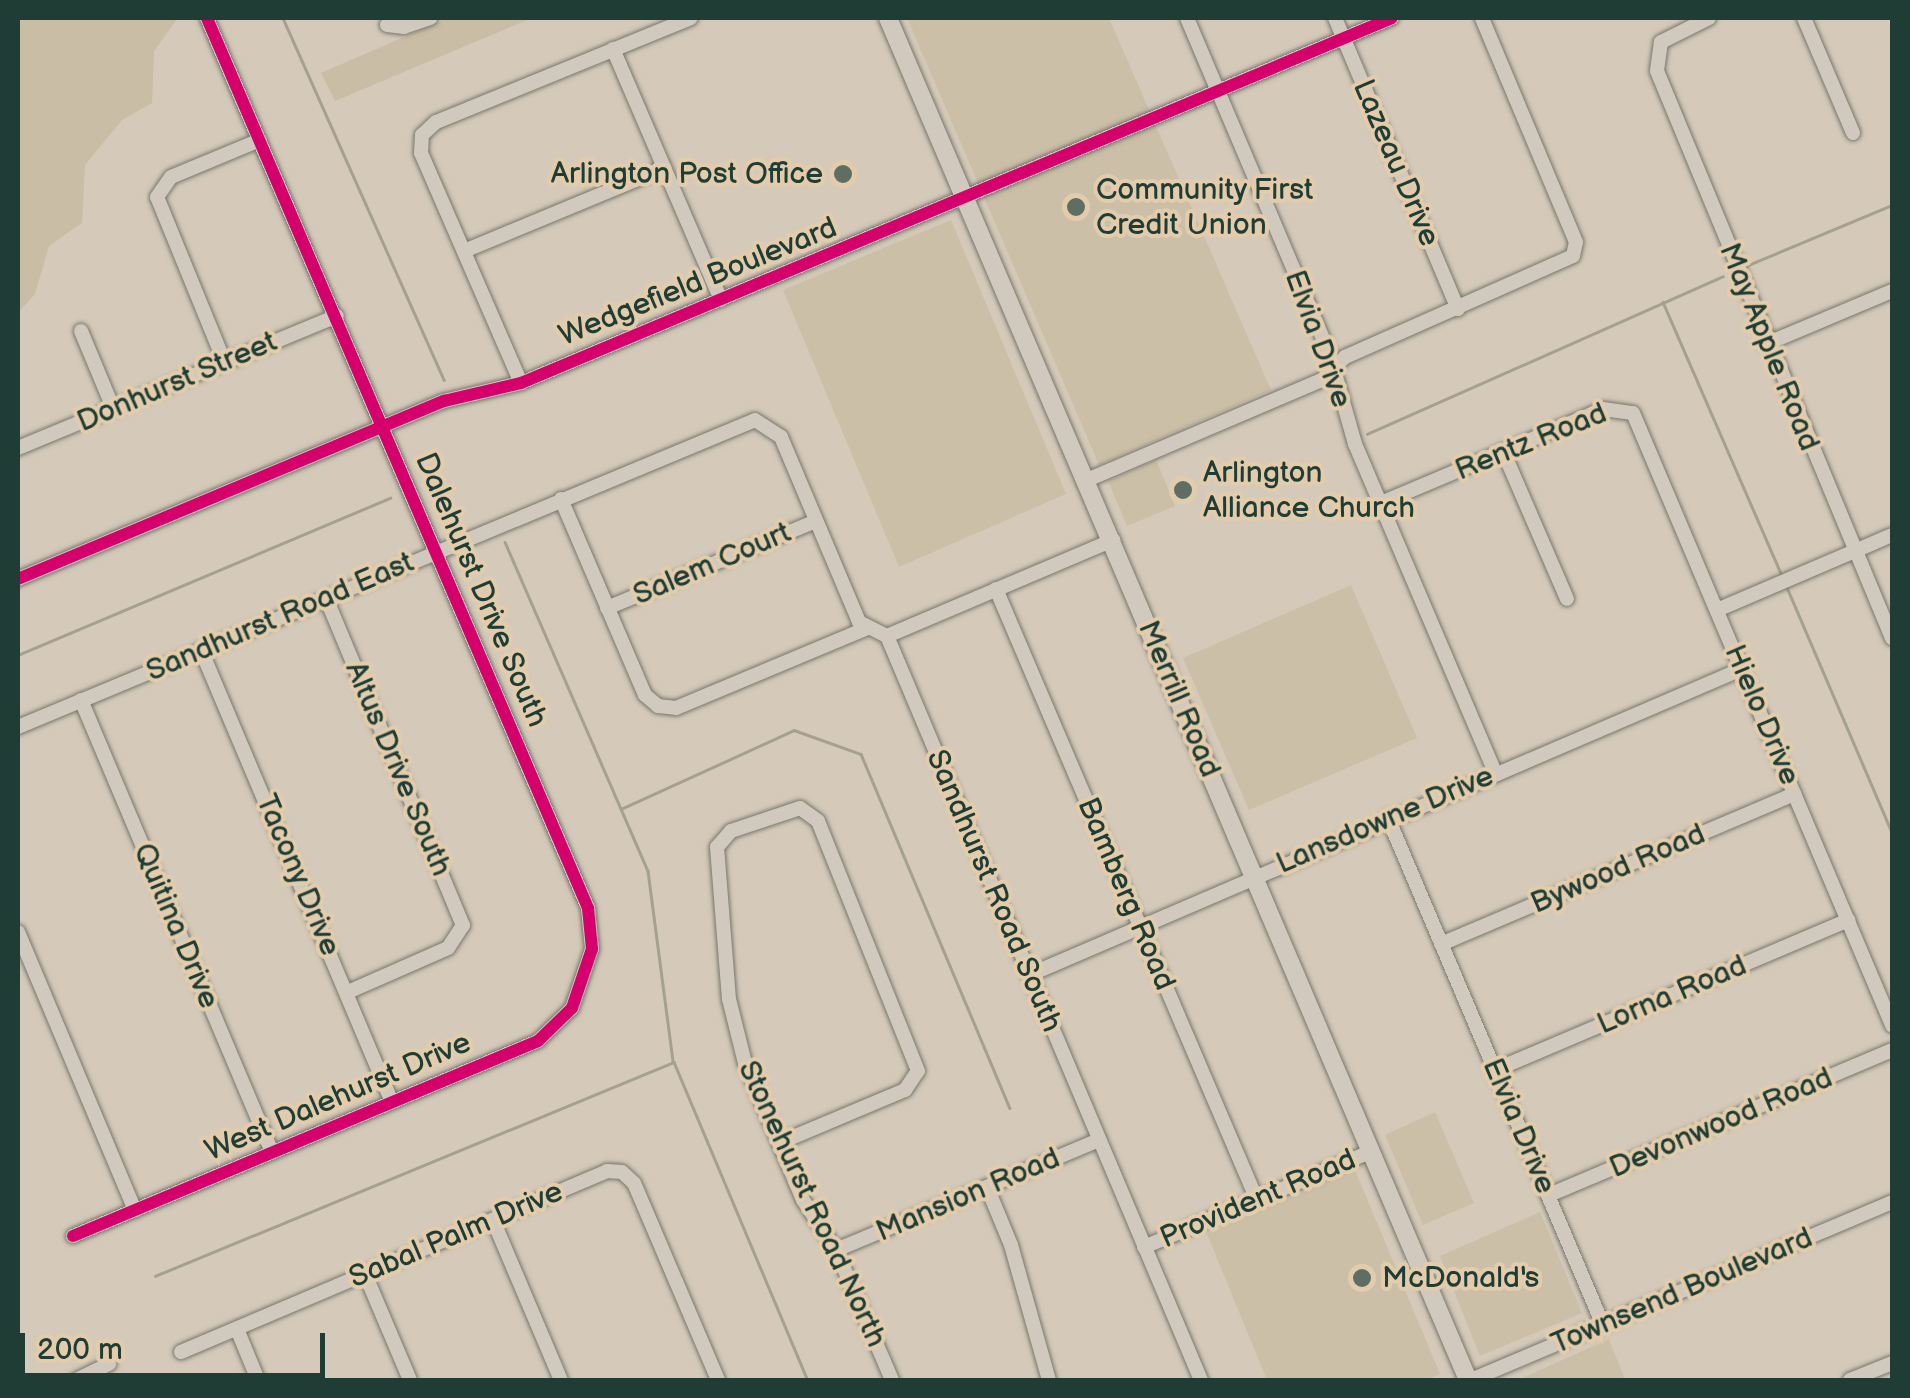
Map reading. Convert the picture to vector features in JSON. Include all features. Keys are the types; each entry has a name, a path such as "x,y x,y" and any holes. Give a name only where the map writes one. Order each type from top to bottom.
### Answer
{"main road":[{"name":"Merrill Road","path":"888,18 1469,1380"}],"street":[{"name":"Dalehurst Drive South","path":"207,18 588,908 590,966"},
{"path":"387,25 404,28 430,18"},
{"path":"521,382 421,153 422,135 436,122 690,18"},
{"name":"Elvia Drive","path":"1188,18 1334,370 1381,504 1495,772"},
{"name":"Lazeau Drive","path":"1334,18 1458,309"},
{"name":"Wedgefield Boulevard","path":"18,579 463,395 521,382 1392,18"},
{"path":"1087,480 1334,370 1346,357 1573,256 1576,242 1482,18"},
{"name":"May Apple Road","path":"1709,18 1668,36 1655,54 1766,344 1892,638"},
{"path":"1804,18 1853,133"},
{"path":"613,49 721,300"},
{"path":"224,361 157,197 171,178 260,140"},
{"path":"464,252 664,168"},
{"path":"1766,344 1892,292"},
{"name":"Donhurst Street","path":"18,448 337,316"},
{"path":"81,331 113,408"},
{"name":"Rentz Road","path":"1381,504 1603,409 1626,410"},
{"name":"Hielo Drive","path":"1626,410 1639,420 1892,1025"},
{"name":"Sandhurst Road East","path":"18,727 745,422 766,423 781,437 816,521"},
{"path":"1503,451 1567,599"},
{"path":"561,499 645,695 658,706 676,708 864,629 886,636 1112,540"},
{"path":"816,521 864,629"},
{"name":"Salem Court","path":"607,608 816,521"},
{"path":"1717,610 1892,535"},
{"name":"Bamberg Road","path":"996,588 1257,1200"},
{"name":"Altus Drive South","path":"326,598 461,918 458,941 348,992"},
{"name":"Sandhurst Road South","path":"886,636 1200,1380"},
{"name":"Tacony Drive","path":"201,650 392,1102"},
{"name":"Lansdowne Drive","path":"1029,975 1742,668"},
{"name":"Quitina Drive","path":"81,700 272,1152"},
{"name":"Bywood Road","path":"1441,944 1795,794"},
{"name":"Stonehurst Road North","path":"779,1143 914,1080 917,1060 808,812 789,808 731,831 717,847 729,1000 745,1062 779,1143 804,1200 836,1250 892,1380"},
{"name":"Elvia Drive","path":"1388,818 1603,1325"},
{"name":"Lorna Road","path":"1495,1070 1848,920"},
{"path":"18,932 135,1210"},
{"name":"West Dalehurst Drive","path":"72,1236 538,1041 572,1008 590,966"},
{"name":"Devonwood Road","path":"1548,1195 1892,1050"},
{"name":"Mansion Road","path":"836,1250 1099,1140"},
{"name":"Provident Road","path":"1144,1247 1372,1151"},
{"name":"Sabal Palm Drive","path":"181,1352 607,1172 622,1172 634,1183 718,1380"},
{"path":"987,1186 1012,1246 1050,1380"},
{"name":"Townsend Boulevard","path":"1469,1380 1892,1202"},
{"path":"493,1220 561,1380"},
{"path":"365,1274 410,1380"},
{"path":"236,1329 258,1380"},
{"path":"76,1380 109,1364"},
{"path":"1850,1380 1887,1370"}],"shaded area":[{"path":"18,18 178,18 154,51 152,103 122,120 85,165 82,223 49,246 35,294 18,313"},
{"path":"448,18 532,18 335,101 321,73"},
{"path":"907,18 1109,18 1271,390 1099,465"},
{"path":"951,220 1066,494 899,567 783,290"},
{"path":"1156,460 1175,506 1127,526 1108,481"},
{"path":"1351,585 1417,738 1249,810 1183,658"},
{"path":"1435,1112 1474,1203 1423,1225 1385,1135"},
{"path":"1355,1170 1440,1374 1427,1380 1267,1380 1207,1234"},
{"path":"1540,1212 1582,1313 1480,1356 1440,1256"},
{"path":"1609,1339 1625,1380 1518,1380"}],"waterway":[{"path":"283,18 444,380"},
{"path":"1746,266 1892,205"},
{"path":"1367,434 1723,276"},
{"path":"1663,302 1783,578"},
{"path":"18,655 390,498"},
{"path":"505,542 648,871 673,1060"},
{"path":"1786,585 1892,832"},
{"path":"621,809 794,730 861,754 1010,1108"},
{"path":"155,1276 674,1062 808,1380"}],"cycle path":[{"path":"73,1236 538,1041 572,1008 592,949 588,908 207,18"},
{"path":"18,579 444,401 521,383 1392,18"}],"place":[{"name":"Arlington Post Office","path":"843,174"},
{"name":"Community First Credit Union","path":"1076,207"},
{"name":"Arlington Alliance Church","path":"1183,490"},
{"name":"McDonald's","path":"1362,1278"}]}
